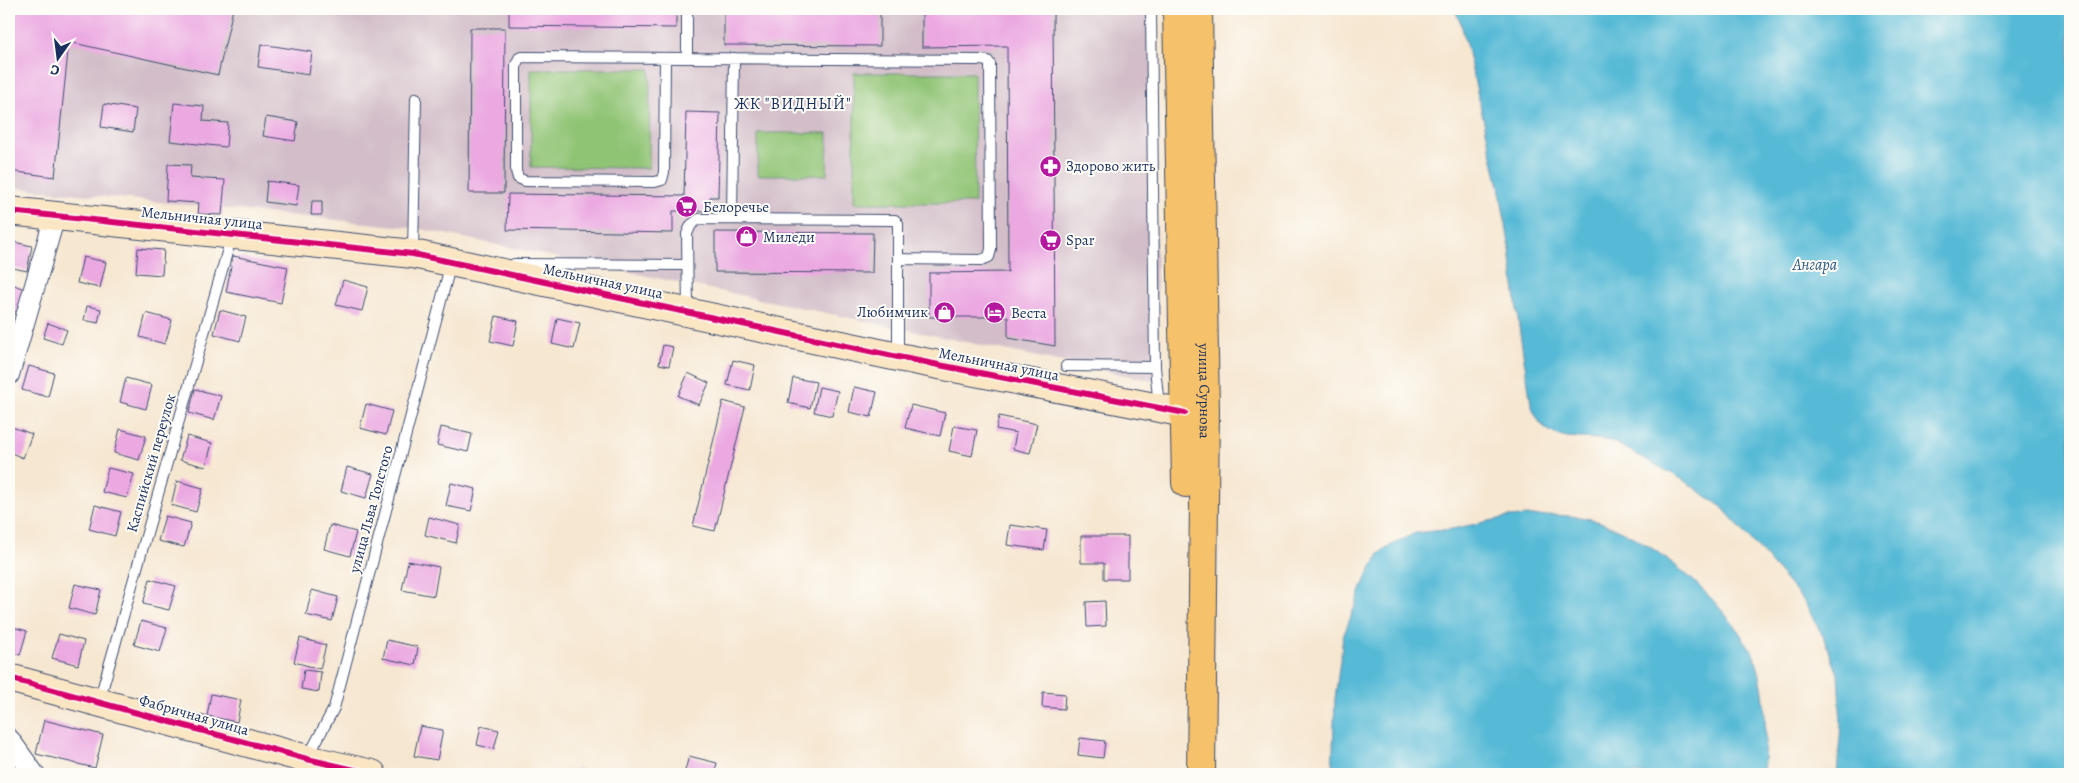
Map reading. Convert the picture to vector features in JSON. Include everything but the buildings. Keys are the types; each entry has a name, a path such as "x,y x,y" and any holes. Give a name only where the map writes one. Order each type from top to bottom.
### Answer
{"main road":[{"name":"улица Сурнова","path":"1177,9 1185,413 1186,774"},
{"name":"улица Сурнова","path":"1198,9 1205,410 1201,774"}],"street":[{"name":"Мельничная улица","path":"9,211 413,254 898,357 1185,413"},
{"path":"9,375 56,216"},
{"name":"Фабричная улица","path":"9,678 99,701 306,767 372,774"},
{"path":"9,739 34,774"}],"lane":[{"path":"687,9 687,58"},
{"path":"1151,9 1154,367 1159,408"},
{"path":"665,58 664,172 662,180 655,182 526,181 518,178 516,171 516,65 519,58 526,56 988,61 990,64 991,249 989,257 981,260 898,259"},
{"path":"732,218 734,58"},
{"path":"413,254 416,98"},
{"path":"688,312 686,234 691,225 703,217 895,220 898,224 898,357"},
{"name":"Каспийский переулок","path":"99,701 232,234"},
{"path":"456,263 687,265"},
{"name":"улица Льва Толстого","path":"306,767 334,708 456,263"},
{"path":"1066,366 1154,367"}],"shaded area":[{"path":"9,9 1151,9 1159,382 416,228 9,187"}],"green space":[{"path":"531,69 650,69 649,168 531,167"},
{"path":"854,73 974,73 975,203 854,203"},
{"path":"758,133 828,133 827,175 758,175"}],"water":[{"name":"Ангара","path":"1454,9 2070,9 2070,774 1837,774 1841,724 1838,674 1823,636 1803,600 1722,507 1680,478 1614,442 1554,434 1545,428 1537,418 1531,404 1518,320 1510,249 1499,186 1461,23"},
{"path":"1553,515 1594,520 1636,539 1656,551 1693,580 1725,614 1752,651 1759,672 1765,716 1763,774 1332,774 1335,699 1343,637 1365,580 1379,554 1415,533 1452,529 1508,517"}],"cycle path":[{"path":"9,211 413,254 898,357 1185,413"},
{"path":"9,678 307,759 372,774"}],"place":[{"name":"Здорово жить","path":"1050,166"},
{"name":"Белоречье","path":"687,207"},
{"name":"Миледи","path":"747,237"},
{"name":"Spar","path":"1050,240"},
{"name":"Любимчик","path":"944,312"},
{"name":"Веста","path":"995,313"}],"district":[{"name":"ЖК \"ВИДНЫЙ\"","path":"793,103"}]}
